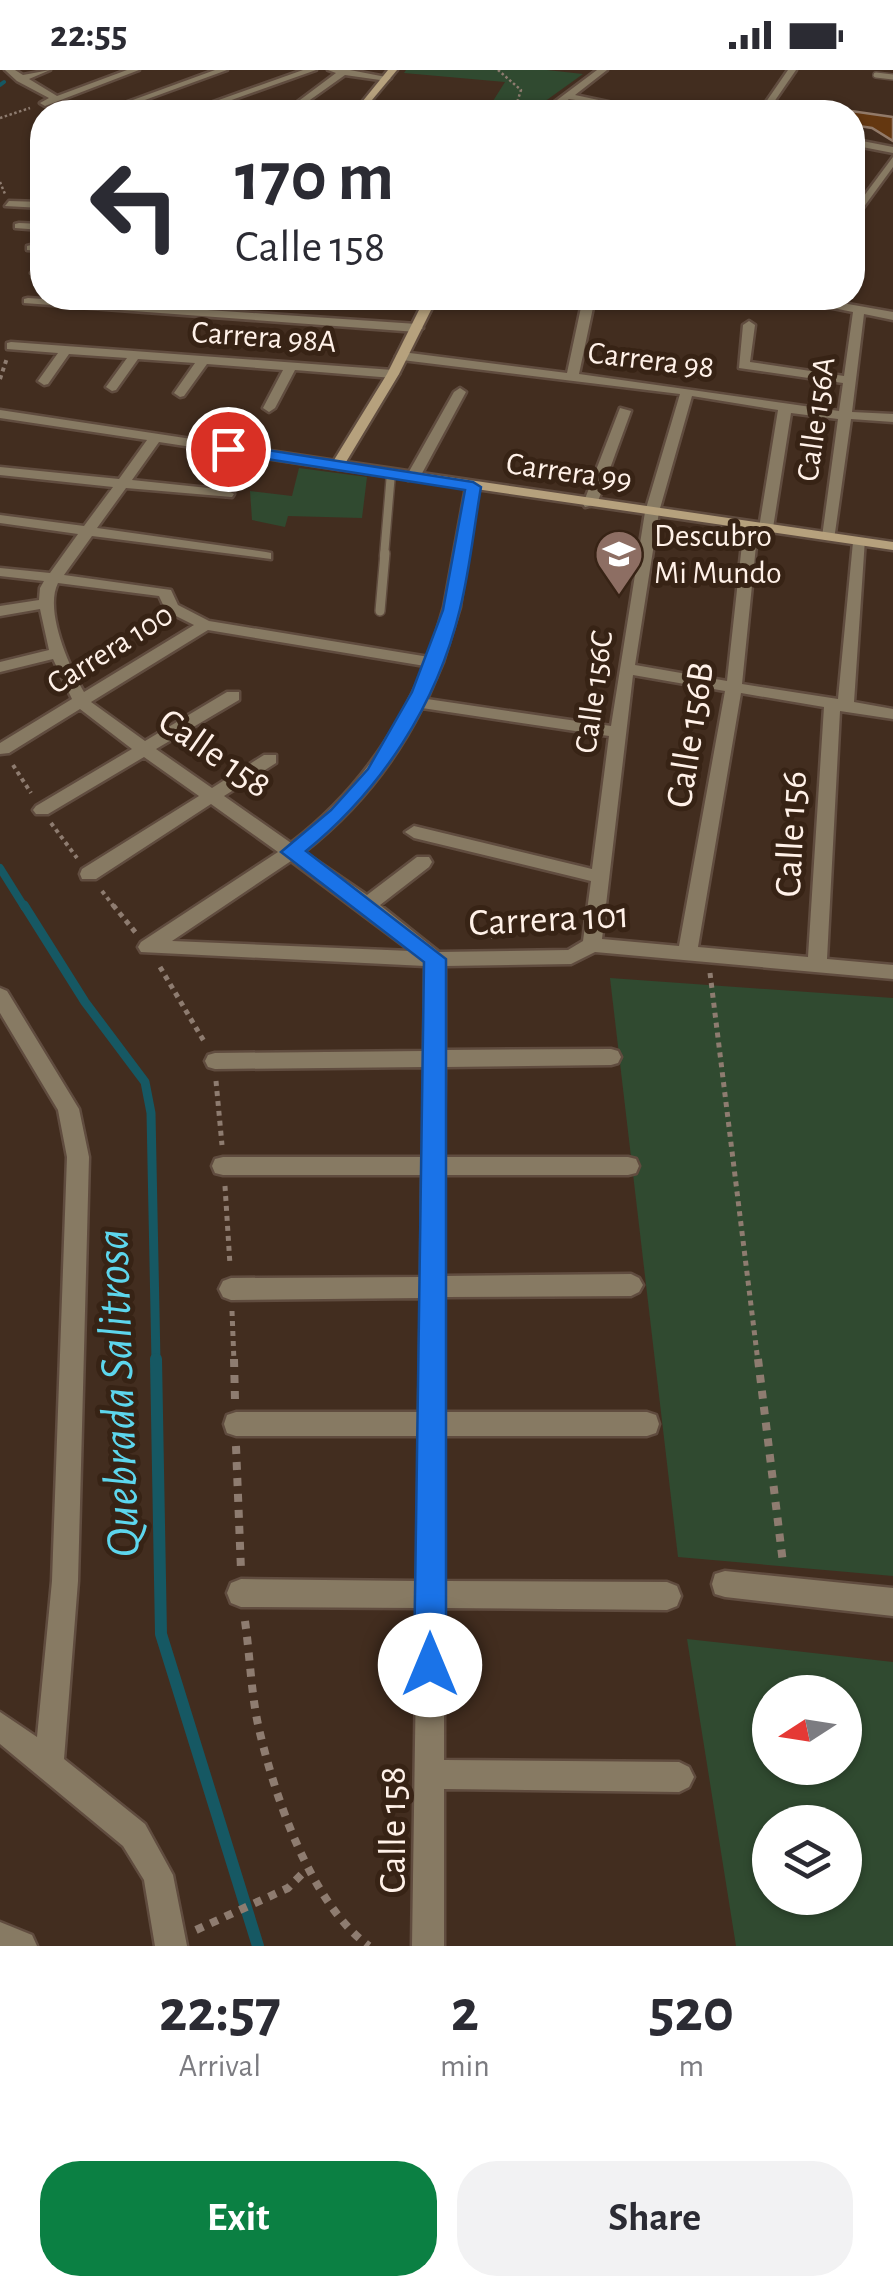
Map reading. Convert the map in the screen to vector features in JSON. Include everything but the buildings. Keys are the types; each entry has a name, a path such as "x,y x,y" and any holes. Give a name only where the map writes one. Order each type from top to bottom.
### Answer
{"street":[{"path":"9,70 49,100"},
{"path":"20,79 46,70"},
{"path":"53,100 135,70"},
{"path":"139,100 223,70"},
{"path":"225,100 312,70"},
{"path":"771,100 792,70"},
{"path":"303,100 338,71 390,74"},
{"path":"585,72 601,72"},
{"path":"562,100 601,72"},
{"path":"368,100 390,74"},
{"path":"567,96 588,100"},
{"path":"865,145 893,150"},
{"path":"865,201 893,160"},
{"path":"9,204 30,205"},
{"path":"20,226 30,226"},
{"path":"158,310 417,328"},
{"path":"338,465 393,374 425,310"},
{"path":"572,378 586,310"},
{"name":"Calle 156A","path":"829,537 859,310"},
{"path":"864,310 893,316"},
{"path":"749,326 743,366 849,380"},
{"name":"Carrera 98A","path":"11,346 393,374"},
{"path":"44,380 66,350"},
{"path":"112,387 135,355"},
{"name":"Carrera 98","path":"402,356 844,416 893,418"},
{"path":"180,393 204,360"},
{"path":"268,408 292,366"},
{"path":"413,477 460,392"},
{"name":"Calle 156C","path":"592,945 626,668 652,512 687,392"},
{"name":"Calle 156B","path":"697,954 759,527 785,408"},
{"path":"590,504 625,411"},
{"name":"Carrera 99","path":"0,414 473,487 893,546"},
{"path":"0,610 46,603 47,588 53,578 154,438"},
{"path":"0,471 227,494"},
{"path":"148,947 292,852 338,814 375,773 415,702 451,610 473,487"},
{"path":"0,518 266,556"},
{"name":"Calle 156","path":"817,966 839,706 860,542"},
{"path":"0,572 166,593 172,608 205,625"},
{"name":"Calle 158","path":"46,603 72,692 82,702 367,905 435,959 428,1946"},
{"name":"Carrera 100","path":"2,749 205,625 432,662"},
{"path":"0,667 59,652"},
{"path":"626,668 893,714"},
{"path":"42,810 233,696"},
{"path":"415,702 618,732"},
{"path":"89,874 270,759"},
{"path":"414,832 600,877"},
{"path":"367,905 424,862"},
{"name":"Carrera 101","path":"148,947 435,959 571,958 592,945 893,972"},
{"path":"0,996 68,1109 78,1157 65,1581 50,1762"},
{"path":"215,1060 611,1057"},
{"path":"224,1166 628,1166"},
{"path":"231,1289 631,1285"},
{"path":"236,1424 647,1424"},
{"path":"726,1584 893,1602"},
{"path":"241,1593 667,1596"},
{"path":"0,1726 50,1762 134,1835 158,1875 171,1946"},
{"path":"430,1774 679,1777"},
{"path":"0,1938 21,1946"}],"lane":[{"path":"876,75 893,76"},
{"path":"380,611 391,473"}],"path":[{"path":"498,70 521,90 518,100"},
{"path":"0,118 30,108"},
{"path":"2,749 89,874 148,947 215,1060 231,1289 241,1593 259,1728 306,1870 355,1936 369,1946"},
{"path":"697,954 786,1591"},
{"path":"226,1919 288,1888 306,1870"}],"green space":[{"path":"547,70 583,74 547,100 494,100 505,82 404,73"},
{"path":"299,468 367,477 362,518 288,516 285,527 252,520 250,491 292,496"},
{"path":"610,978 893,998 893,1576 678,1557"},
{"path":"687,1639 893,1662 893,1946 736,1946"}],"waterway":[{"name":"Quebrada Salitrosa","path":"0,85 4,82"},
{"name":"Quebrada Salitrosa","path":"0,868 25,908"},
{"name":"Quebrada Salitrosa","path":"24,905 85,1002 145,1082 151,1113 156,1362"},
{"name":"Quebrada Salitrosa","path":"156,1359 161,1634 258,1946"}],"place":[{"name":"Descubro Mi Mundo","path":"619,596"}],"route":[{"path":"228,449 473,487 451,610 422,692 375,773 338,814 292,852 435,959 430,1665"}]}
